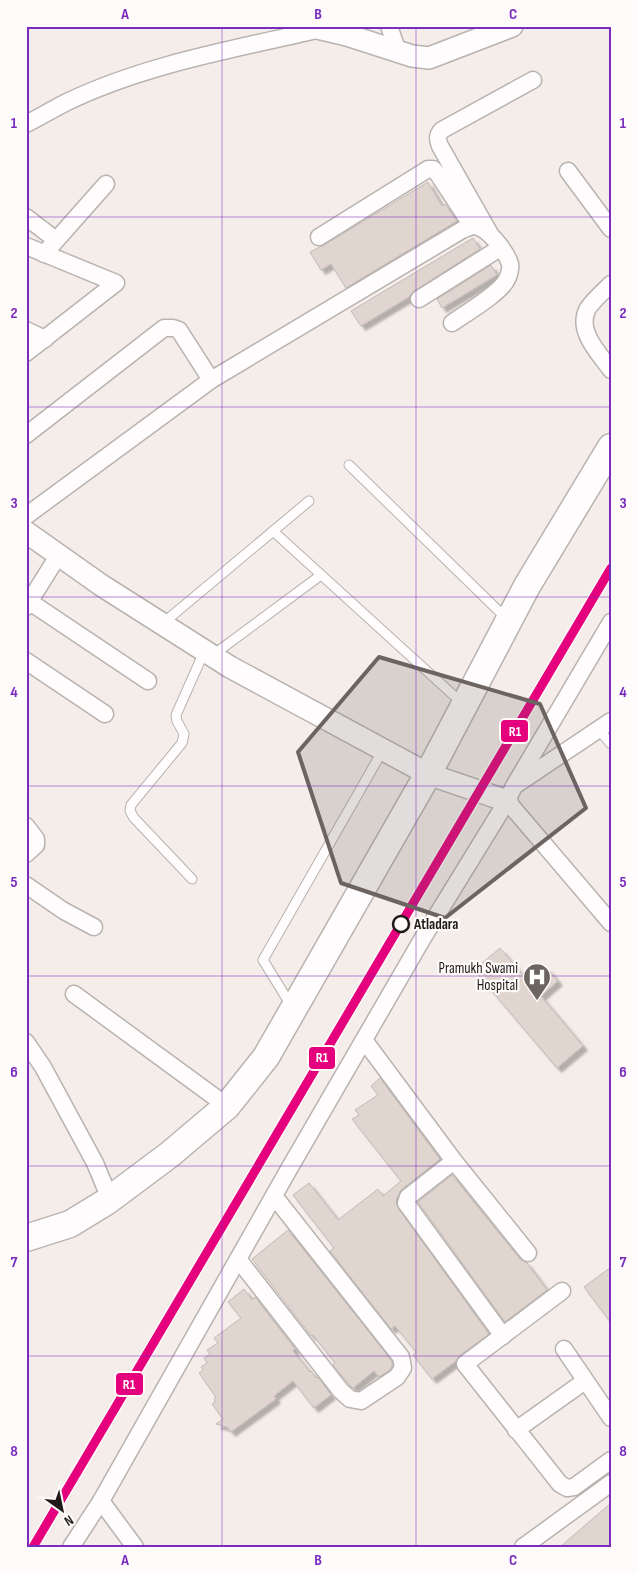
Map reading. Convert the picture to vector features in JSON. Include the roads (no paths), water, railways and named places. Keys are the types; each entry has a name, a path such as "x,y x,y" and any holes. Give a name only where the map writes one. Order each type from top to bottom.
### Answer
{"main road":[{"path":"28,1233 70,1224 110,1199 169,1156 227,1106 266,1057 428,774 527,586 611,447"}],"street":[{"path":"389,26 398,52"},
{"path":"26,124 66,102 108,85 177,62 315,28 347,35 398,52 429,58 512,26"},
{"path":"452,323 496,292 508,280 510,265 490,234 440,146 437,140 438,134 442,130 533,80"},
{"path":"319,237 428,169 438,174 472,226"},
{"path":"568,171 611,229"},
{"path":"44,254 106,184"},
{"path":"26,217 56,240"},
{"path":"26,516 211,380 462,230 472,226 478,227 490,234"},
{"path":"26,246 116,283 26,353"},
{"path":"419,299 500,248"},
{"path":"611,284 587,310 584,324 588,338 611,370"},
{"path":"26,435 164,328 179,330 211,380"},
{"path":"26,330 45,339"},
{"path":"26,532 58,556 208,654 383,750 428,774 511,794 611,923"},
{"path":"58,556 29,599 148,681"},
{"path":"71,1547 101,1501 424,936 511,794 611,622"},
{"path":"26,661 105,714"},
{"path":"511,794 605,726"},
{"path":"26,826 36,839 36,845 26,854"},
{"path":"26,885 57,906 94,927"},
{"path":"74,994 227,1106"},
{"path":"364,1040 454,1161 528,1253"},
{"path":"26,1042 43,1067 87,1148 110,1199"},
{"path":"454,1161 408,1196 406,1203 503,1336"},
{"path":"238,1259 341,1391 350,1399 361,1401 396,1377 404,1368 401,1357 274,1196"},
{"path":"562,1291 465,1364 560,1484 567,1488 574,1487 611,1460"},
{"path":"564,1349 611,1418"},
{"path":"516,1430 585,1381"},
{"path":"522,1547 611,1483"},
{"path":"101,1501 135,1547"}],"lane":[{"path":"349,465 509,621"},
{"path":"162,624 309,501"},
{"path":"273,531 464,705"},
{"path":"192,879 134,818 130,811 131,805 182,743 184,734 176,715 208,654 321,575"},
{"path":"605,726 611,744"},
{"path":"293,1009 263,960 383,750"}],"place":[{"name":"Atladara","path":"401,924"},
{"name":"Pramukh Swami Hospital","path":"537,1001"}]}
